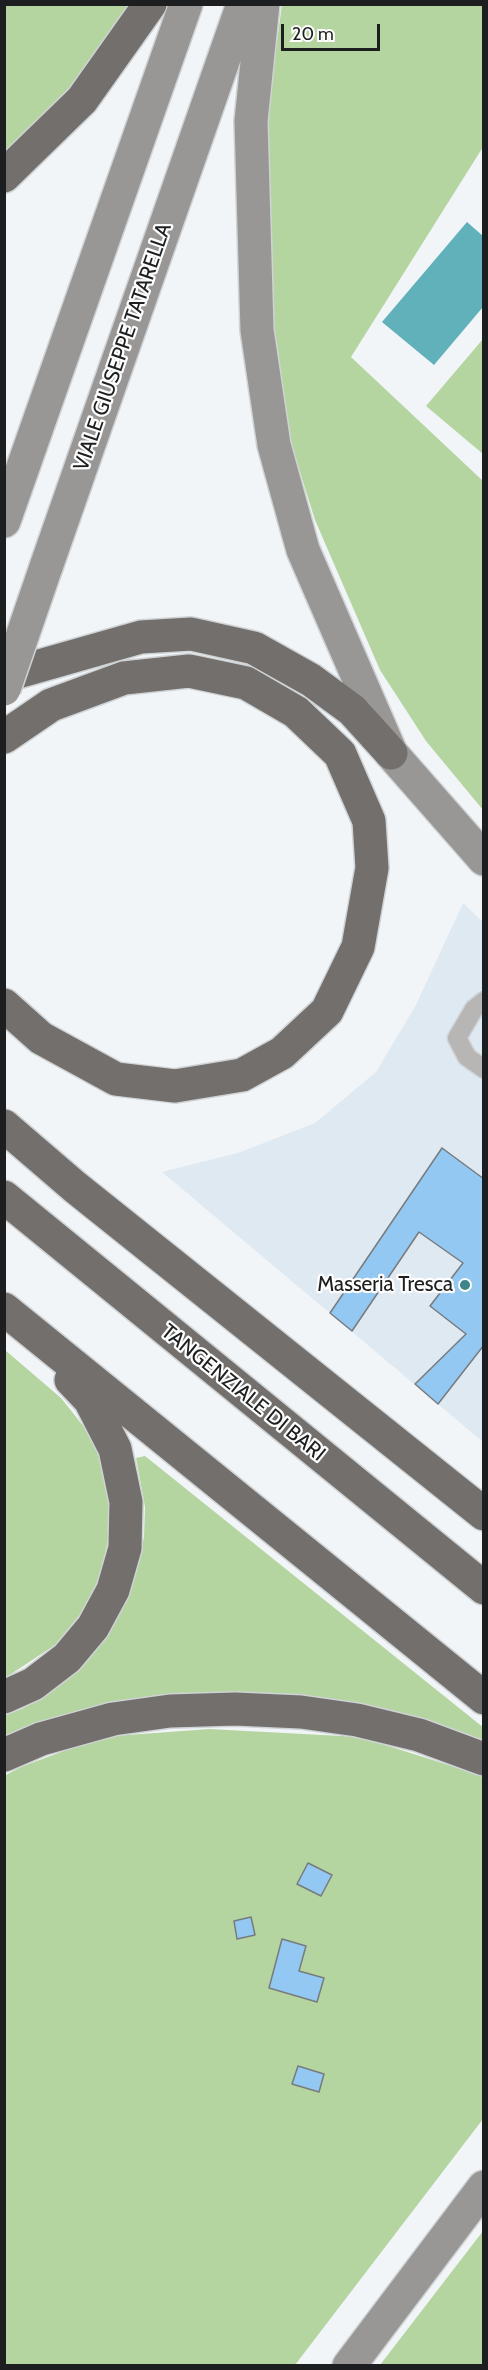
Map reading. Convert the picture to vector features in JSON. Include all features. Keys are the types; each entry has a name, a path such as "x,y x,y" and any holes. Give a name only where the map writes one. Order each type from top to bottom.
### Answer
{"highway":[{"path":"4,176 82,100 150,4"},
{"path":"4,676 141,637 191,634 254,648 311,680 352,710 391,753"},
{"path":"4,737 51,705 124,678 189,671 246,683 296,712 340,754 369,821 372,868 358,947 327,1011 282,1053 242,1075 176,1086 116,1080 41,1038 4,1005"},
{"path":"4,1126 75,1187 483,1514"},
{"name":"TANGENZIALE DI BARI","path":"4,1197 483,1587"},
{"path":"4,1311 90,1400 115,1449 126,1502 125,1548 113,1590 93,1627 67,1658 33,1684 4,1697"},
{"path":"4,1311 483,1698"},
{"path":"4,1755 41,1739 113,1719 170,1711 235,1709 301,1712 357,1720 418,1735 483,1759"}],"main road":[{"path":"4,521 186,4"},
{"name":"VIALE GIUSEPPE TATARELLA","path":"4,689 243,4"},
{"path":"263,4 251,121 257,330 274,445 303,550 391,753 483,859"},
{"path":"349,2366 483,2187"}],"lane":[{"path":"483,1001 474,1009 457,1038 467,1057 483,1069"}],"shaded area":[{"path":"463,903 484,923 483,1442 162,1172 238,1153 315,1123 376,1072 416,1005"}],"green space":[{"path":"5,5 136,5 89,70 5,157"},
{"path":"282,5 483,5 483,147 351,357 483,481 483,810 426,741 380,670 315,520 286,427 272,341 262,148"},
{"path":"483,339 483,454 426,406"},
{"path":"5,1350 61,1398 100,1447 115,1508 96,1595 55,1645 5,1678"},
{"path":"145,1456 484,1728 483,1742 378,1708 330,1699 287,1696 5,1740 5,1715 22,1709 54,1690 76,1672 99,1646 117,1618 132,1586 144,1537 145,1507 136,1458"},
{"path":"209,1729 360,1737 483,1776 483,2119 295,2365 5,2365 4,1776 21,1767 101,1737"},
{"path":"483,2231 483,2365 380,2365"}],"water":[{"path":"467,222 483,236 483,307 434,365 382,322"}],"building":[{"name":"Masseria Tresca","path":"442,1148 484,1179 484,1345 438,1404 415,1384 466,1334 430,1306 463,1263 419,1232 352,1331 330,1313"},
{"path":"308,1863 332,1875 321,1896 297,1884"},
{"path":"251,1917 255,1935 237,1939 234,1921"},
{"path":"282,1939 306,1946 299,1971 324,1978 317,2002 269,1988"},
{"path":"298,2066 324,2074 319,2092 292,2084"}],"place":[{"name":"Masseria Tresca","path":"465,1285"}]}
